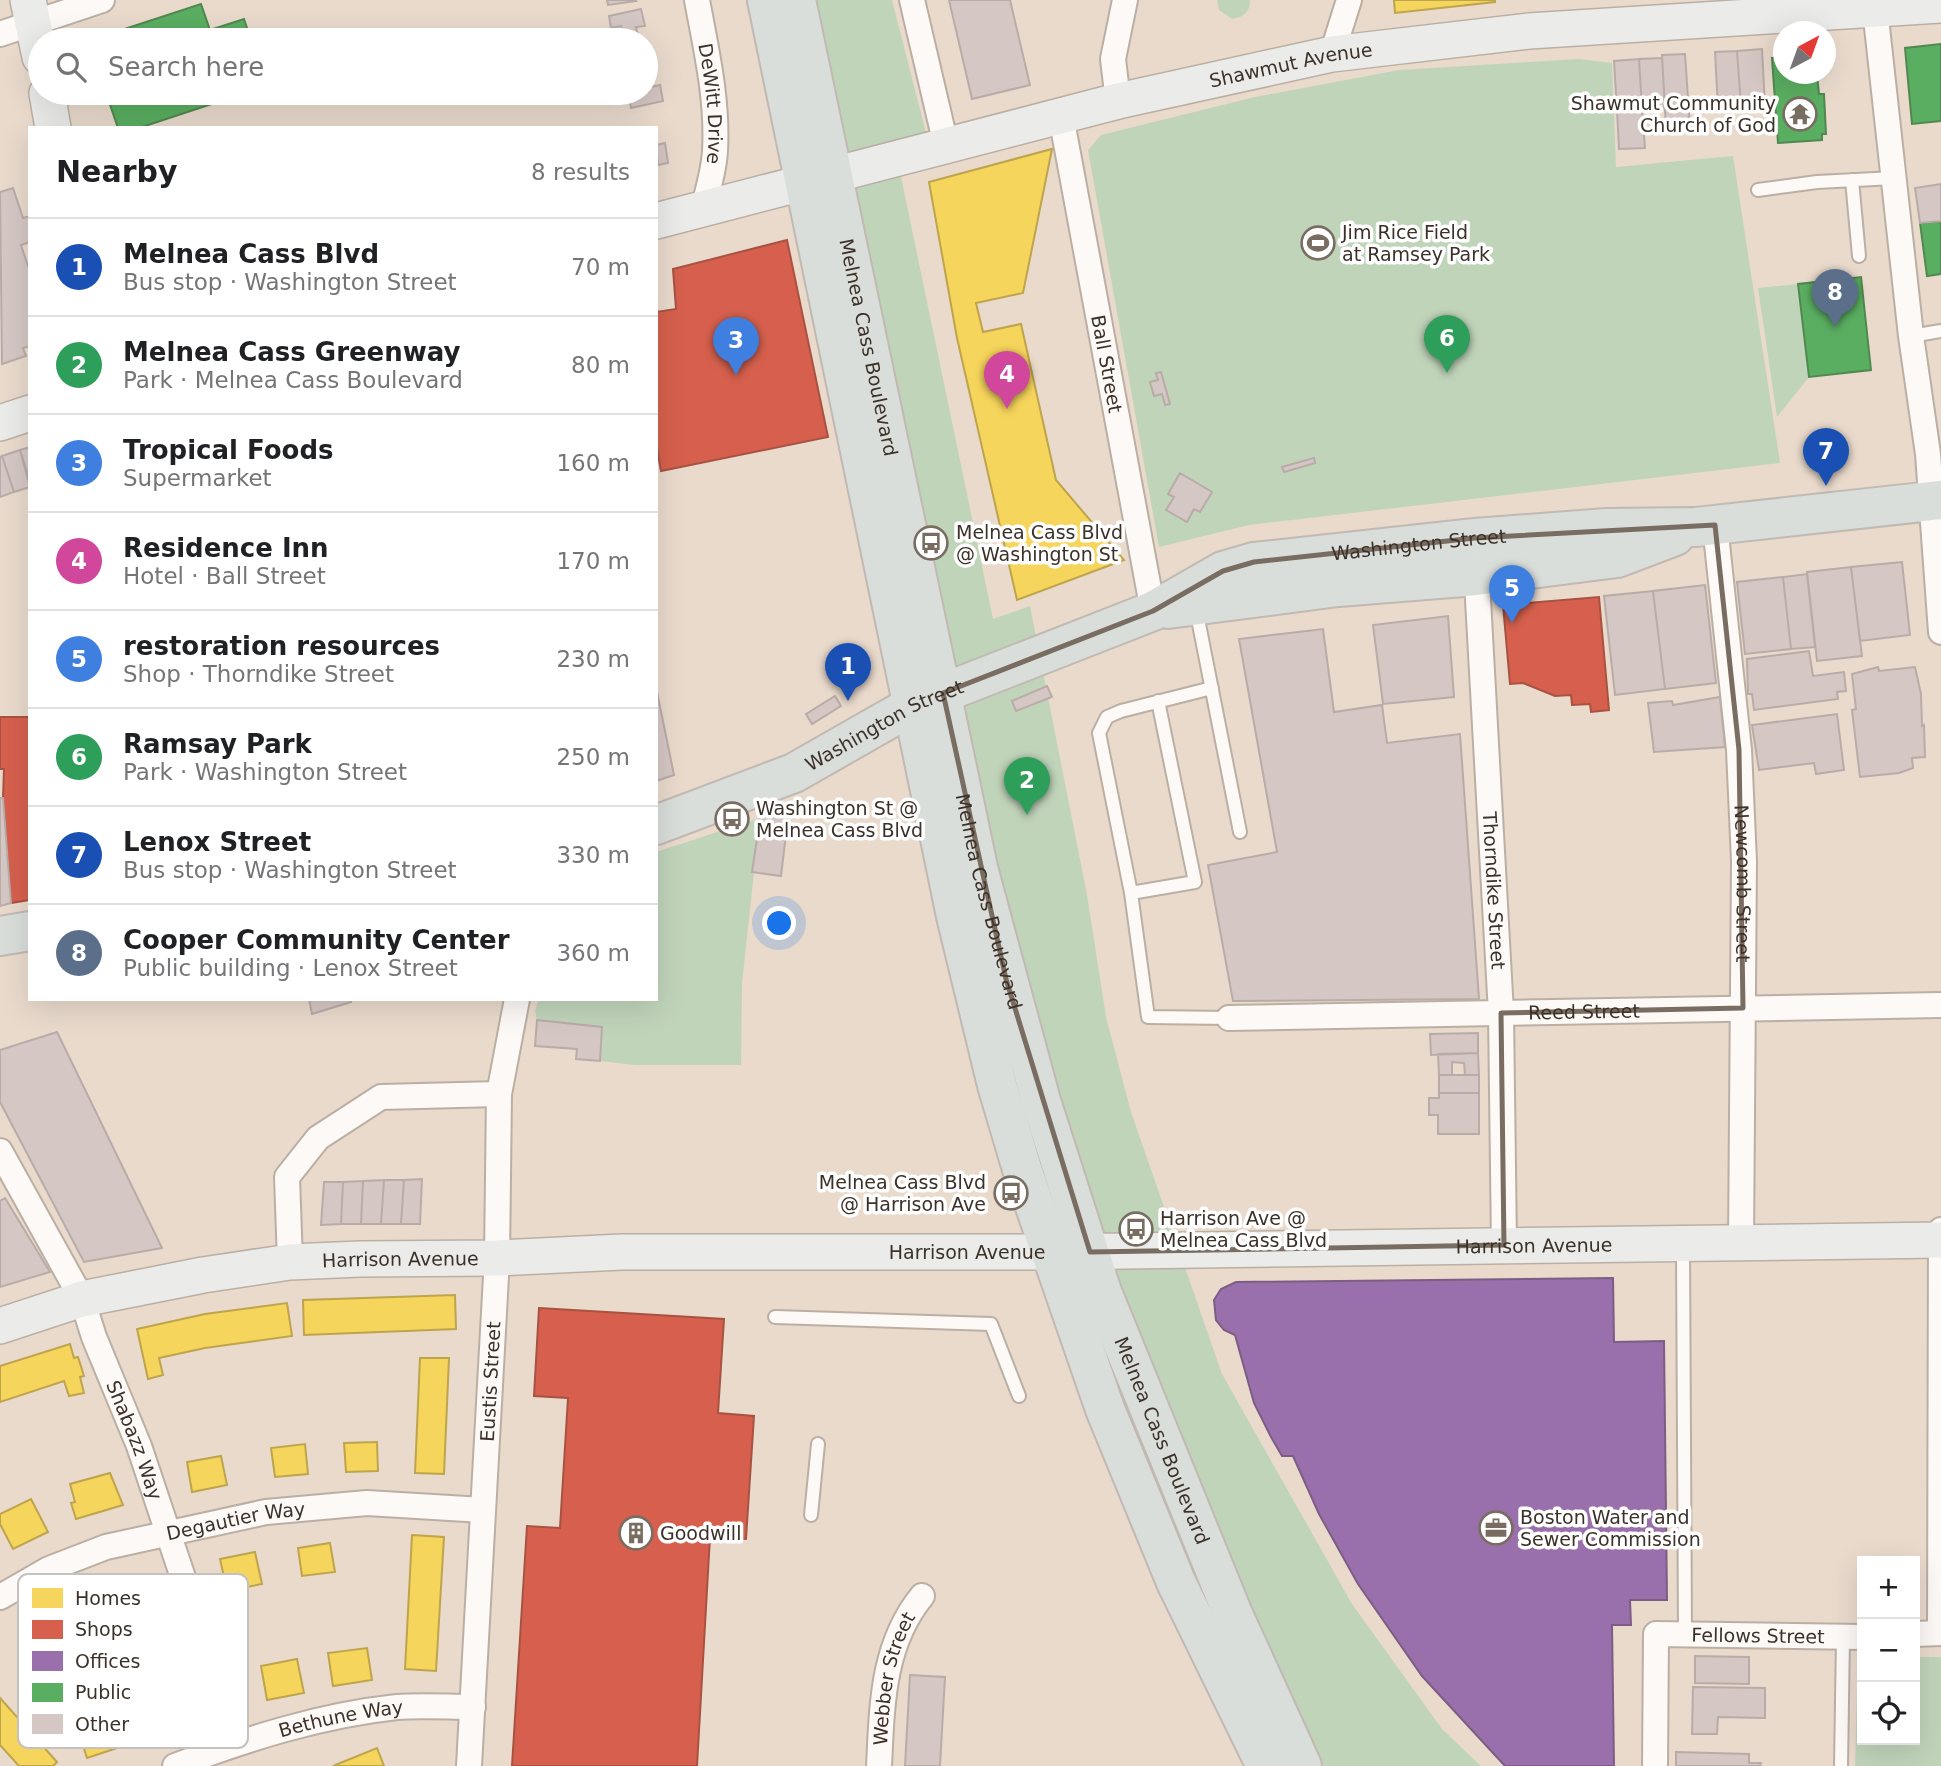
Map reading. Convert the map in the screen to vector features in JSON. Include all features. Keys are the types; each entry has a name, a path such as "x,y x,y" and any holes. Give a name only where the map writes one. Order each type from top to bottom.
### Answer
{"main road":[{"name":"Melnea Cass Boulevard","path":"767,0 818,178 929,698 978,868 1006,979 1102,1292 1179,1486 1302,1766"},
{"name":"Melnea Cass Boulevard","path":"796,0 818,178"},
{"name":"Shawmut Avenue","path":"658,220 1118,101 1332,54 1529,31 1875,4 1941,5"},
{"path":"49,105 53,126"},
{"path":"0,423 28,414"},
{"name":"Washington Street","path":"1193,597 1223,571 1254,562 1475,538 1607,528 1706,526 1936,500"},
{"name":"Washington Street","path":"658,824 794,773 929,698 1193,597 1476,576 1617,558 1706,526"},
{"name":"Melnea Cass Boulevard","path":"929,698 951,892 981,1024 1022,1169 1105,1409 1176,1582 1266,1766"},
{"path":"0,936 28,931"},
{"name":"Harrison Avenue","path":"0,1326 82,1299 290,1262 497,1258 622,1252 1090,1252 1941,1240"}],"street":[{"path":"0,34 31,11 102,0"},
{"name":"DeWitt Drive","path":"697,0 709,65 715,131 715,152 702,209"},
{"path":"912,0 946,145"},
{"path":"1118,101 1113,59 1125,0"},
{"path":"1332,54 1349,0"},
{"path":"1875,4 1911,336 1936,500 1941,632"},
{"name":"Ball Street","path":"1061,116 1153,611"},
{"name":"Newcomb Street","path":"1706,526 1739,750 1744,861 1741,1243"},
{"name":"Thorndike Street","path":"1475,538 1501,1013 1504,1245"},
{"name":"Eustis Street","path":"469,1766 497,1258 499,1094 517,1001"},
{"name":"Reed Street","path":"1229,1018 1941,1005"},
{"path":"290,1262 287,1177 318,1138 381,1097 499,1094"},
{"name":"Shabazz Way","path":"0,1152 82,1299 139,1447 181,1574"},
{"path":"1920,1634 1940,1633 1941,1230"},
{"name":"Degautier Way","path":"40,1574 106,1547 266,1512 317,1505 367,1503 483,1510"},
{"name":"Degautier Way","path":"0,1597 18,1587"},
{"name":"Webber Street","path":"879,1766 883,1702 892,1646 909,1612 922,1596"},
{"name":"Fellows Street","path":"1655,1755 1656,1634 1853,1638"},
{"name":"Bethune Way","path":"248,1740 347,1715 399,1707 473,1707"},
{"name":"Bethune Way","path":"175,1766 222,1748"}],"lane":[{"path":"1758,190 1894,178"},
{"path":"1852,180 1859,256"},
{"path":"1911,336 1941,331"},
{"path":"1193,597 1240,832"},
{"path":"1212,688 1107,717 1099,733 1131,893 1148,1017 1229,1018"},
{"path":"1131,893 1195,882 1158,701"},
{"path":"1684,1243 1685,1634"},
{"path":"775,1317 991,1324 1019,1396"},
{"path":"811,1515 818,1444"},
{"path":"1841,1766 1853,1638"}],"highlighted area":[{"path":"1715,525 1739,750 1743,1008 1501,1013 1504,1245 1090,1252 1006,979 943,693 1153,611 1223,571 1254,562 1475,538"}],"green space":[{"path":"808,0 892,0 934,164 900,172 993,619 1030,606 1087,895 1106,1017 1131,1112 1222,1374 1352,1604 1442,1729 1481,1766 1318,1766 1136,1337 1008,935"},
{"path":"1217,0 1250,0 1246,13 1232,19 1219,10"},
{"path":"1579,59 1612,63 1616,167 1733,156 1780,463 1249,525 1159,547 1088,150 1101,135 1255,97 1399,70"},
{"path":"1798,284 1809,377 1777,417 1758,288"},
{"path":"760,818 742,983 741,1065 635,1065 600,1061 602,1027 537,1020 535,1010 538,1001 658,1001 658,851"},
{"path":"1920,1657 1941,1657 1941,1766 1855,1766 1857,1694 1857,1745 1920,1745"}],"building: Homes":[{"path":"1394,0 1495,0 1495,2 1395,13"},
{"path":"1052,149 1023,293 976,303 983,332 1021,324 1056,480 1124,560 1017,600 957,338 929,182"},
{"path":"455,1295 456,1329 304,1335 303,1300"},
{"path":"287,1303 292,1336 205,1348 159,1358 163,1375 148,1379 137,1329 205,1314"},
{"path":"70,1344 74,1358 78,1357 84,1376 80,1377 84,1393 69,1396 64,1381 0,1402 0,1366"},
{"path":"420,1358 449,1358 444,1474 415,1473"},
{"path":"377,1442 378,1471 346,1472 344,1443"},
{"path":"305,1444 308,1474 275,1477 271,1448"},
{"path":"221,1456 227,1485 192,1492 187,1462"},
{"path":"110,1473 123,1505 76,1519 71,1503 75,1502 70,1484"},
{"path":"31,1499 48,1532 13,1549 0,1524 0,1514"},
{"path":"412,1535 444,1537 436,1671 405,1669"},
{"path":"330,1543 335,1572 302,1576 298,1548"},
{"path":"255,1552 262,1584 248,1587 248,1574 223,1574 220,1559"},
{"path":"367,1648 372,1680 333,1686 328,1653"},
{"path":"297,1659 304,1693 267,1700 261,1666"},
{"path":"0,1698 18,1718 18,1748 45,1748 57,1762 53,1766 19,1766 0,1745"},
{"path":"84,1748 117,1748 87,1758"},
{"path":"377,1748 384,1766 333,1766"}],"building: Shops":[{"path":"787,240 828,437 661,471 658,454 658,312 676,309 673,269"},
{"path":"1599,597 1609,710 1591,712 1590,704 1572,705 1571,695 1555,696 1523,683 1510,684 1503,605"},
{"path":"0,717 28,717 28,900 11,903 3,798 4,769 0,769"},
{"name":"Goodwill","path":"539,1308 724,1319 718,1413 754,1416 746,1539 710,1537 697,1766 512,1766 527,1526 560,1528 568,1398 534,1396"}],"building: Offices":[{"name":"Boston Water and Sewer Commission","path":"1613,1278 1614,1342 1664,1341 1667,1600 1630,1600 1631,1625 1612,1625 1614,1766 1505,1766 1422,1676 1358,1584 1319,1514 1293,1456 1282,1456 1271,1437 1254,1403 1235,1335 1224,1330 1216,1320 1214,1300 1221,1289 1236,1282"}],"building: Public":[{"path":"201,4 209,28 128,28"},
{"path":"244,19 247,28 216,28"},
{"path":"1941,44 1941,121 1912,124 1905,48"},
{"name":"Shawmut Community Church of God","path":"1774,84 1818,84 1819,94 1824,94 1826,134 1822,134 1822,140 1778,143"},
{"path":"110,105 209,105 145,126 117,126"},
{"path":"1941,221 1941,274 1927,276 1920,223"},
{"path":"1861,277 1871,370 1809,377 1798,284"}],"building: Other":[{"path":"607,0 635,0 636,1 608,5"},
{"path":"949,0 1010,0 1030,85 972,99"},
{"path":"641,9 645,26 611,28 609,16"},
{"path":"1762,49 1765,105 1741,106 1737,51"},
{"path":"1737,51 1741,106 1718,108 1715,52"},
{"path":"1685,54 1690,127 1666,129 1662,55"},
{"path":"1662,58 1665,107 1642,109 1639,59"},
{"path":"1639,59 1642,109 1617,110 1614,61"},
{"path":"658,85 663,101 658,102"},
{"path":"1642,109 1645,148 1619,149 1617,110"},
{"path":"665,143 668,163 658,165 658,145"},
{"path":"1941,184 1941,221 1920,223 1915,188"},
{"path":"13,188 23,218 28,217 28,243 21,245 28,266 28,347 23,348 26,356 2,364 0,192"},
{"path":"1161,372 1170,404 1165,405 1162,394 1154,396 1150,382 1158,380 1156,373"},
{"path":"28,448 28,475 20,450"},
{"path":"20,450 28,488 14,492 2,456"},
{"path":"2,456 14,492 0,497 0,457"},
{"path":"1314,458 1315,463 1284,472 1282,467"},
{"path":"1180,473 1212,492 1200,512 1194,509 1187,522 1166,510 1174,497 1168,494"},
{"path":"1902,562 1910,635 1860,641 1851,567"},
{"path":"1851,567 1862,656 1817,661 1807,572"},
{"path":"1807,574 1815,647 1791,649 1783,577"},
{"path":"1783,577 1791,649 1745,654 1737,582"},
{"path":"1705,585 1716,683 1665,689 1653,591"},
{"path":"1653,591 1665,689 1615,695 1604,596"},
{"path":"1448,616 1454,697 1383,704 1373,625"},
{"path":"1323,629 1334,712 1382,705 1387,743 1460,734 1479,999 1233,1001 1208,865 1277,852 1239,639"},
{"path":"1809,651 1813,676 1844,672 1846,691 1837,692 1838,699 1754,710 1752,694 1748,694 1747,659"},
{"path":"1878,667 1879,671 1915,667 1921,694 1925,757 1912,758 1913,768 1899,773 1860,777 1852,710 1856,709 1852,674"},
{"path":"1047,686 1052,697 1016,711 1012,701"},
{"path":"835,696 841,706 812,724 806,714"},
{"path":"658,697 674,775 658,780"},
{"path":"1720,697 1725,747 1654,752 1648,703 1672,701 1673,705"},
{"path":"1837,714 1844,770 1816,774 1814,763 1759,770 1752,725"},
{"path":"0,798 3,798 11,903 0,906"},
{"path":"789,809 781,876 752,872 760,818"},
{"path":"309,1001 351,1002 312,1014"},
{"path":"537,1020 602,1027 600,1061 576,1059 577,1049 535,1046"},
{"path":"57,1032 162,1248 84,1262 0,1102 0,1050"},
{"path":"1478,1033 1478,1053 1431,1055 1430,1034"},
{"path":"1478,1053 1479,1075 1465,1075 1464,1063 1452,1062 1452,1075 1439,1075 1438,1054"},
{"path":"1439,1075 1479,1075 1479,1093 1439,1093"},
{"path":"1439,1093 1479,1093 1479,1134 1438,1134 1438,1115 1429,1115 1429,1098 1439,1098"},
{"path":"422,1179 420,1224 401,1224 404,1180"},
{"path":"384,1180 404,1180 401,1224 381,1224"},
{"path":"384,1180 381,1224 361,1224 363,1181"},
{"path":"363,1181 361,1224 341,1224 343,1182"},
{"path":"324,1182 343,1182 341,1224 321,1225"},
{"path":"5,1198 50,1272 0,1287 0,1201"},
{"path":"1695,1656 1749,1657 1749,1684 1695,1683"},
{"path":"910,1675 945,1677 940,1766 905,1766"},
{"path":"1693,1687 1765,1688 1765,1718 1718,1717 1717,1734 1692,1734"},
{"path":"1676,1752 1749,1754 1749,1763 1761,1763 1760,1766 1676,1766"}],"place":[{"name":"Shawmut Community Church of God","path":"1800,114"},
{"name":"Jim Rice Field at Ramsey Park","path":"1318,243"},
{"name":"Cooper Community Center","path":"1835,327"},
{"name":"Ramsay Park","path":"1447,373"},
{"name":"Tropical Foods","path":"736,375"},
{"name":"Residence Inn","path":"1007,409"},
{"name":"Lenox Street","path":"1826,486"},
{"name":"Melnea Cass Blvd @ Washington St","path":"931,543"},
{"name":"restoration resources","path":"1512,623"},
{"name":"Melnea Cass Blvd","path":"848,701"},
{"name":"Melnea Cass Greenway","path":"1027,815"},
{"name":"Washington St @ Melnea Cass Blvd","path":"732,819"},
{"name":"Melnea Cass Blvd @ Harrison Ave","path":"1011,1193"},
{"name":"Harrison Ave @ Melnea Cass Blvd","path":"1136,1229"},
{"name":"Boston Water and Sewer Commission","path":"1496,1528"},
{"name":"Goodwill","path":"636,1533"}]}
